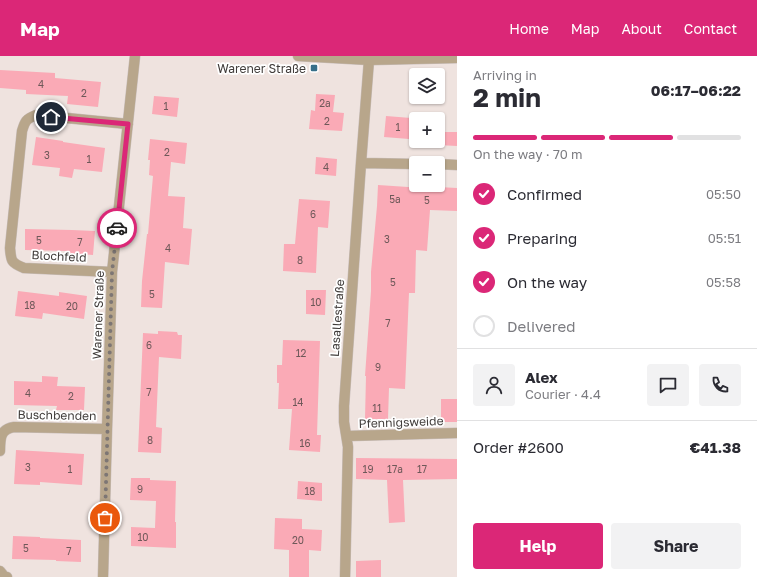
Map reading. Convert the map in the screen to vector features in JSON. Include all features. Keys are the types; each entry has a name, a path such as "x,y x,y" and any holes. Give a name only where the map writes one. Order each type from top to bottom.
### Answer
{"street":[{"name":"Warener Straße","path":"103,577 112,272 135,56"},
{"path":"298,56 369,60 457,58"},
{"name":"Lasallestraße","path":"345,577 348,447 344,422 344,406 369,60"},
{"name":"Blochfeld","path":"112,272 24,268 12,261 10,248 22,131 27,118 36,115 128,124"},
{"path":"361,163 409,164"},
{"path":"445,164 457,165"},
{"name":"Buschbenden","path":"0,451 0,441 3,432 8,428 107,429"},
{"name":"Pfennigsweide","path":"347,436 457,433"},
{"path":"0,572 7,577"}],"building":[{"path":"0,70 55,73 55,78 101,82 98,107 67,104 68,96 26,94 26,90 0,88"},
{"path":"316,94 335,95 333,112 344,113 342,131 309,129 311,110 315,111"},
{"path":"154,96 179,98 177,117 152,114"},
{"path":"386,116 409,118 409,139 384,137"},
{"path":"445,132 457,132 457,146 445,145"},
{"path":"36,137 105,148 102,172 74,169 72,178 59,176 60,168 32,165"},
{"path":"150,139 187,143 185,164 171,162 168,196 185,197 183,228 192,229 189,265 165,262 162,308 141,307 142,281 153,176 149,175 150,160 148,160"},
{"path":"316,157 337,159 336,176 315,174"},
{"path":"378,185 409,187 409,192 445,192 445,187 457,188 457,211 430,210 427,251 416,250 415,293 409,293 405,389 389,388 388,419 365,419 365,376 371,272"},
{"path":"299,199 330,201 328,228 318,227 316,273 283,271 284,244 295,244"},
{"path":"25,229 95,231 93,255 66,253 66,251 25,250"},
{"path":"306,290 326,290 325,315 306,314"},
{"path":"18,291 59,296 59,292 87,296 84,319 43,313 42,319 15,316"},
{"path":"158,331 177,332 178,335 182,335 181,359 159,357 156,427 162,428 161,453 138,452 143,333 158,334"},
{"path":"283,340 320,341 317,435 321,435 320,452 289,450 292,409 278,409 279,383 277,383 277,365 282,365"},
{"path":"42,376 58,377 57,386 85,387 84,410 56,410 57,406 14,405 14,381 42,382"},
{"path":"441,399 457,399 457,422 441,422"},
{"path":"16,450 84,454 82,485 40,482 40,485 14,484"},
{"path":"356,458 457,459 457,479 403,480 405,522 389,523 387,480 356,479"},
{"path":"131,478 150,478 150,480 176,481 176,548 131,546 131,527 155,528 156,501 130,500"},
{"path":"298,481 322,483 322,501 297,499"},
{"path":"275,518 302,519 302,529 322,530 321,551 309,550 309,577 289,577 289,550 274,549"},
{"path":"13,536 81,540 81,562 12,559"},
{"path":"381,560 381,577 356,577 356,561"}],"way so far":[{"path":"105,518 112,272 117,228"}],"place":[{"name":"Warener Straße","path":"314,68"}],"route":[{"path":"51,117 128,124 117,228"}]}
